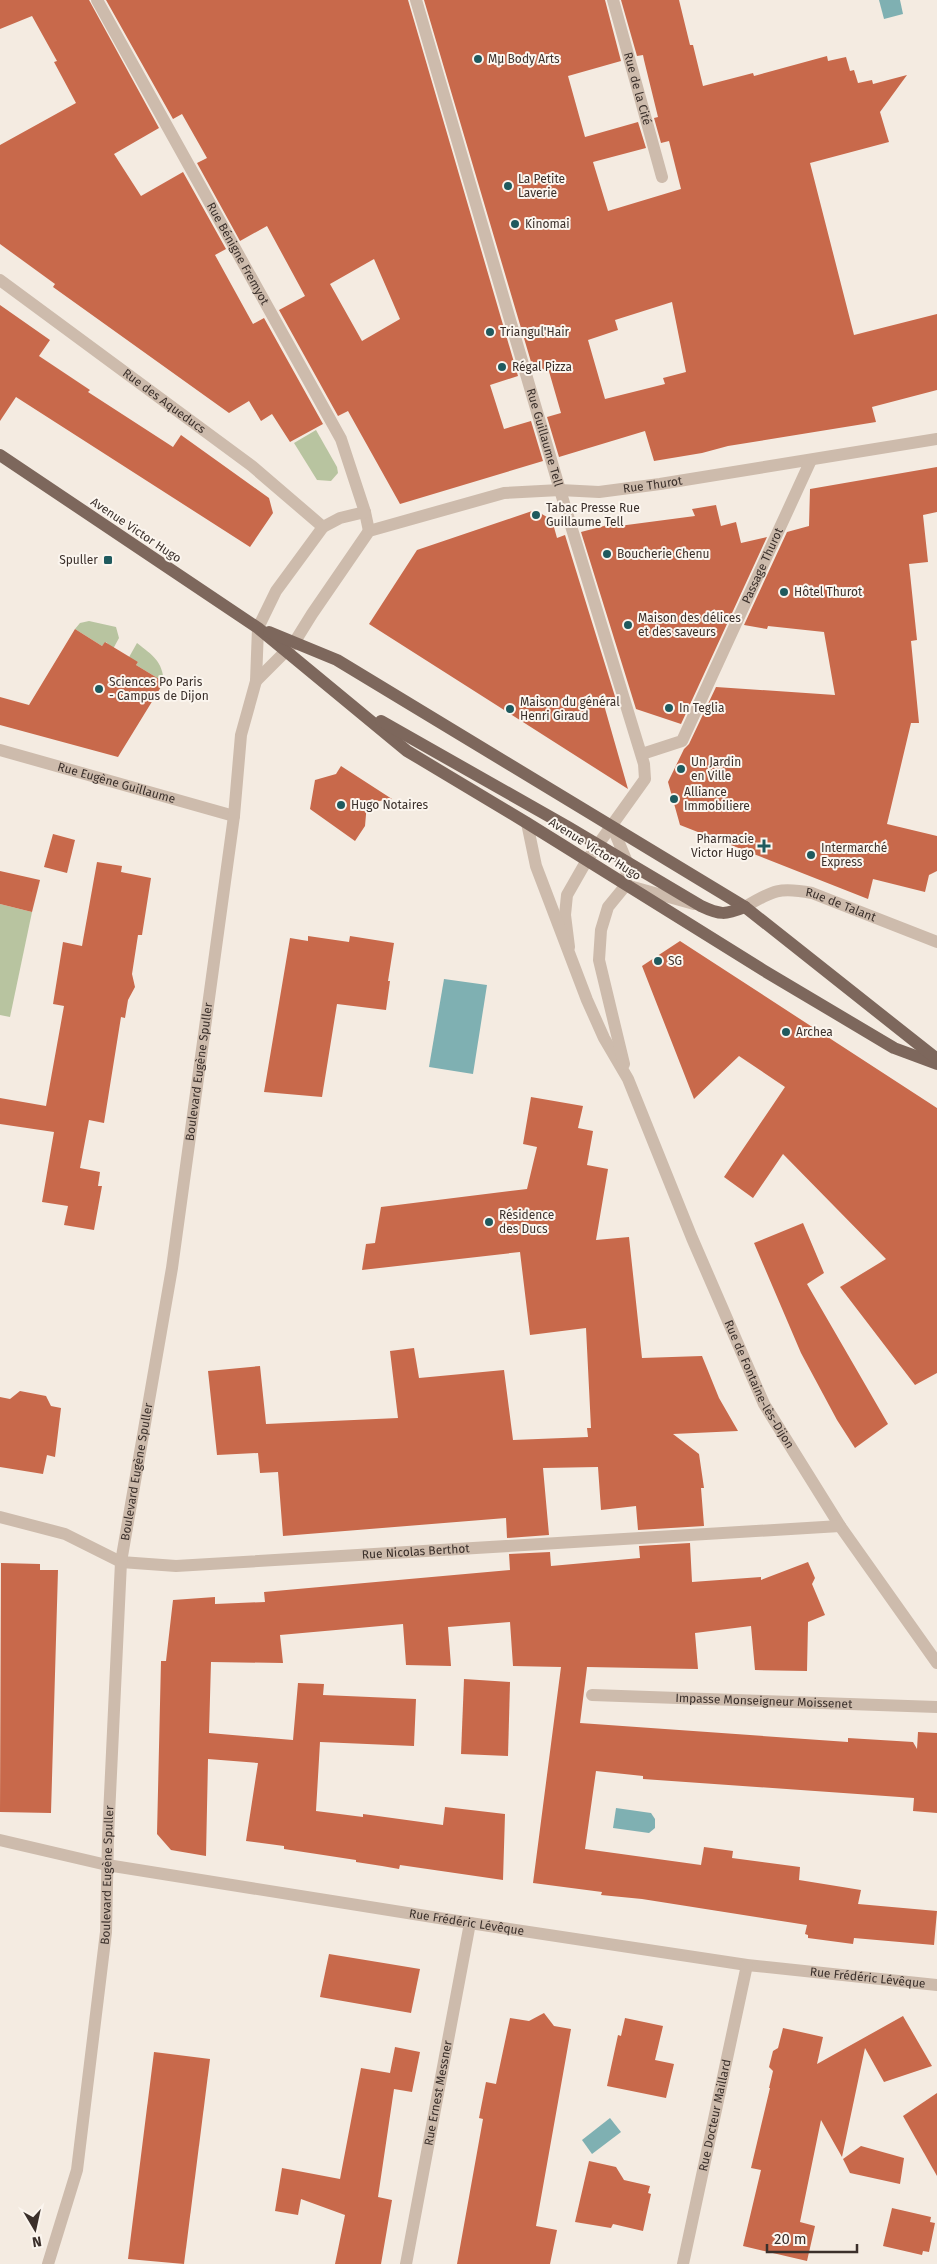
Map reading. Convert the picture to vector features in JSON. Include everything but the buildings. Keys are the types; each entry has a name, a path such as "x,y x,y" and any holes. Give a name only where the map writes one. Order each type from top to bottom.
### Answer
{"main road":[{"name":"Avenue Victor Hugo","path":"0,455 258,628 290,647 407,751 527,823 763,970 894,1048 937,1064"},
{"name":"Avenue Victor Hugo","path":"290,647 337,660 745,907 937,1059"},
{"path":"353,705 701,906 717,913 728,913 745,907"}],"street":[{"name":"Rue Bénigne Fremyot","path":"97,0 341,439 365,512"},
{"name":"Rue Guillaume Tell","path":"416,0 560,490 642,754 645,778 587,860"},
{"name":"Rue de la Cité","path":"613,0 662,177"},
{"name":"Rue des Aqueducs","path":"0,280 252,466 323,527"},
{"name":"Rue Thurot","path":"369,531 504,493 560,490 608,491 937,439"},
{"name":"Passage Thurot","path":"642,754 682,740 811,460"},
{"path":"258,628 276,591 323,527 340,518 365,512 369,531 290,647"},
{"name":"Boulevard Eugène Spuller","path":"48,2264 77,2170 106,1932 107,1865 121,1562 172,1268 234,816 241,735 256,681 258,628"},
{"name":"Boulevard Eugène Spuller","path":"256,681 290,647"},
{"name":"Rue Eugène Guillaume","path":"0,750 234,816"},
{"name":"Rue de Fontaine-lès-Dijon","path":"527,823 536,866 569,947 587,1000 604,1038 628,1079"},
{"path":"612,826 627,862 626,885 701,906"},
{"name":"Rue de Fontaine-lès-Dijon","path":"569,947 565,915 567,895 587,860"},
{"name":"Rue de Fontaine-lès-Dijon","path":"626,885 608,906 601,930 599,960 628,1079 692,1238 764,1404 840,1526 937,1664"},
{"name":"Rue de Talant","path":"745,907 775,890 793,889 812,894 937,942"},
{"name":"Rue Nicolas Berthot","path":"0,1517 65,1534 121,1562 176,1566 840,1526"},
{"name":"Impasse Monseigneur Moissenet","path":"592,1695 937,1707"},
{"name":"Rue Frédéric Lévêque","path":"0,1840 107,1865 470,1923 747,1965 937,1986"},
{"name":"Rue Ernest Messner","path":"406,2264 470,1923"},
{"name":"Rue Docteur Maillard","path":"683,2264 747,1965"}],"green space":[{"path":"316,430 337,467 338,473 331,481 317,480 294,443"},
{"path":"89,621 116,627 119,638 113,649 106,642 102,646 75,629 80,623"},
{"path":"137,643 159,663 164,682 136,665 138,662 128,659"},
{"path":"0,904 32,912 10,1017 0,1015"}],"water":[{"path":"879,0 900,0 903,14 884,19"},
{"path":"444,979 487,985 473,1074 429,1067"},
{"path":"616,1808 651,1813 655,1819 655,1828 649,1833 613,1828"},
{"path":"610,2118 621,2132 592,2154 582,2140"}],"place":[{"name":"Mμ Body Arts","path":"478,59"},
{"name":"La Petite Laverie","path":"508,186"},
{"name":"Kinomai","path":"515,224"},
{"name":"Triangul'Hair","path":"490,332"},
{"name":"Régal Pizza","path":"502,367"},
{"name":"Tabac Presse Rue Guillaume Tell","path":"536,515"},
{"name":"Boucherie Chenu","path":"607,554"},
{"name":"Spuller","path":"108,560"},
{"name":"Hôtel Thurot","path":"784,592"},
{"name":"Maison des délices et des saveurs","path":"628,625"},
{"name":"Sciences Po Paris - Campus de Dijon","path":"99,689"},
{"name":"In Teglia","path":"669,708"},
{"name":"Maison du général Henri Giraud","path":"510,709"},
{"name":"Un Jardin en Ville","path":"681,769"},
{"name":"Alliance Immobiliere","path":"674,799"},
{"name":"Hugo Notaires","path":"341,805"},
{"name":"Pharmacie Victor Hugo","path":"764,846"},
{"name":"Intermarché Express","path":"811,855"},
{"name":"SG","path":"658,961"},
{"name":"Archea","path":"786,1032"},
{"name":"Résidence des Ducs","path":"489,1222"}]}
